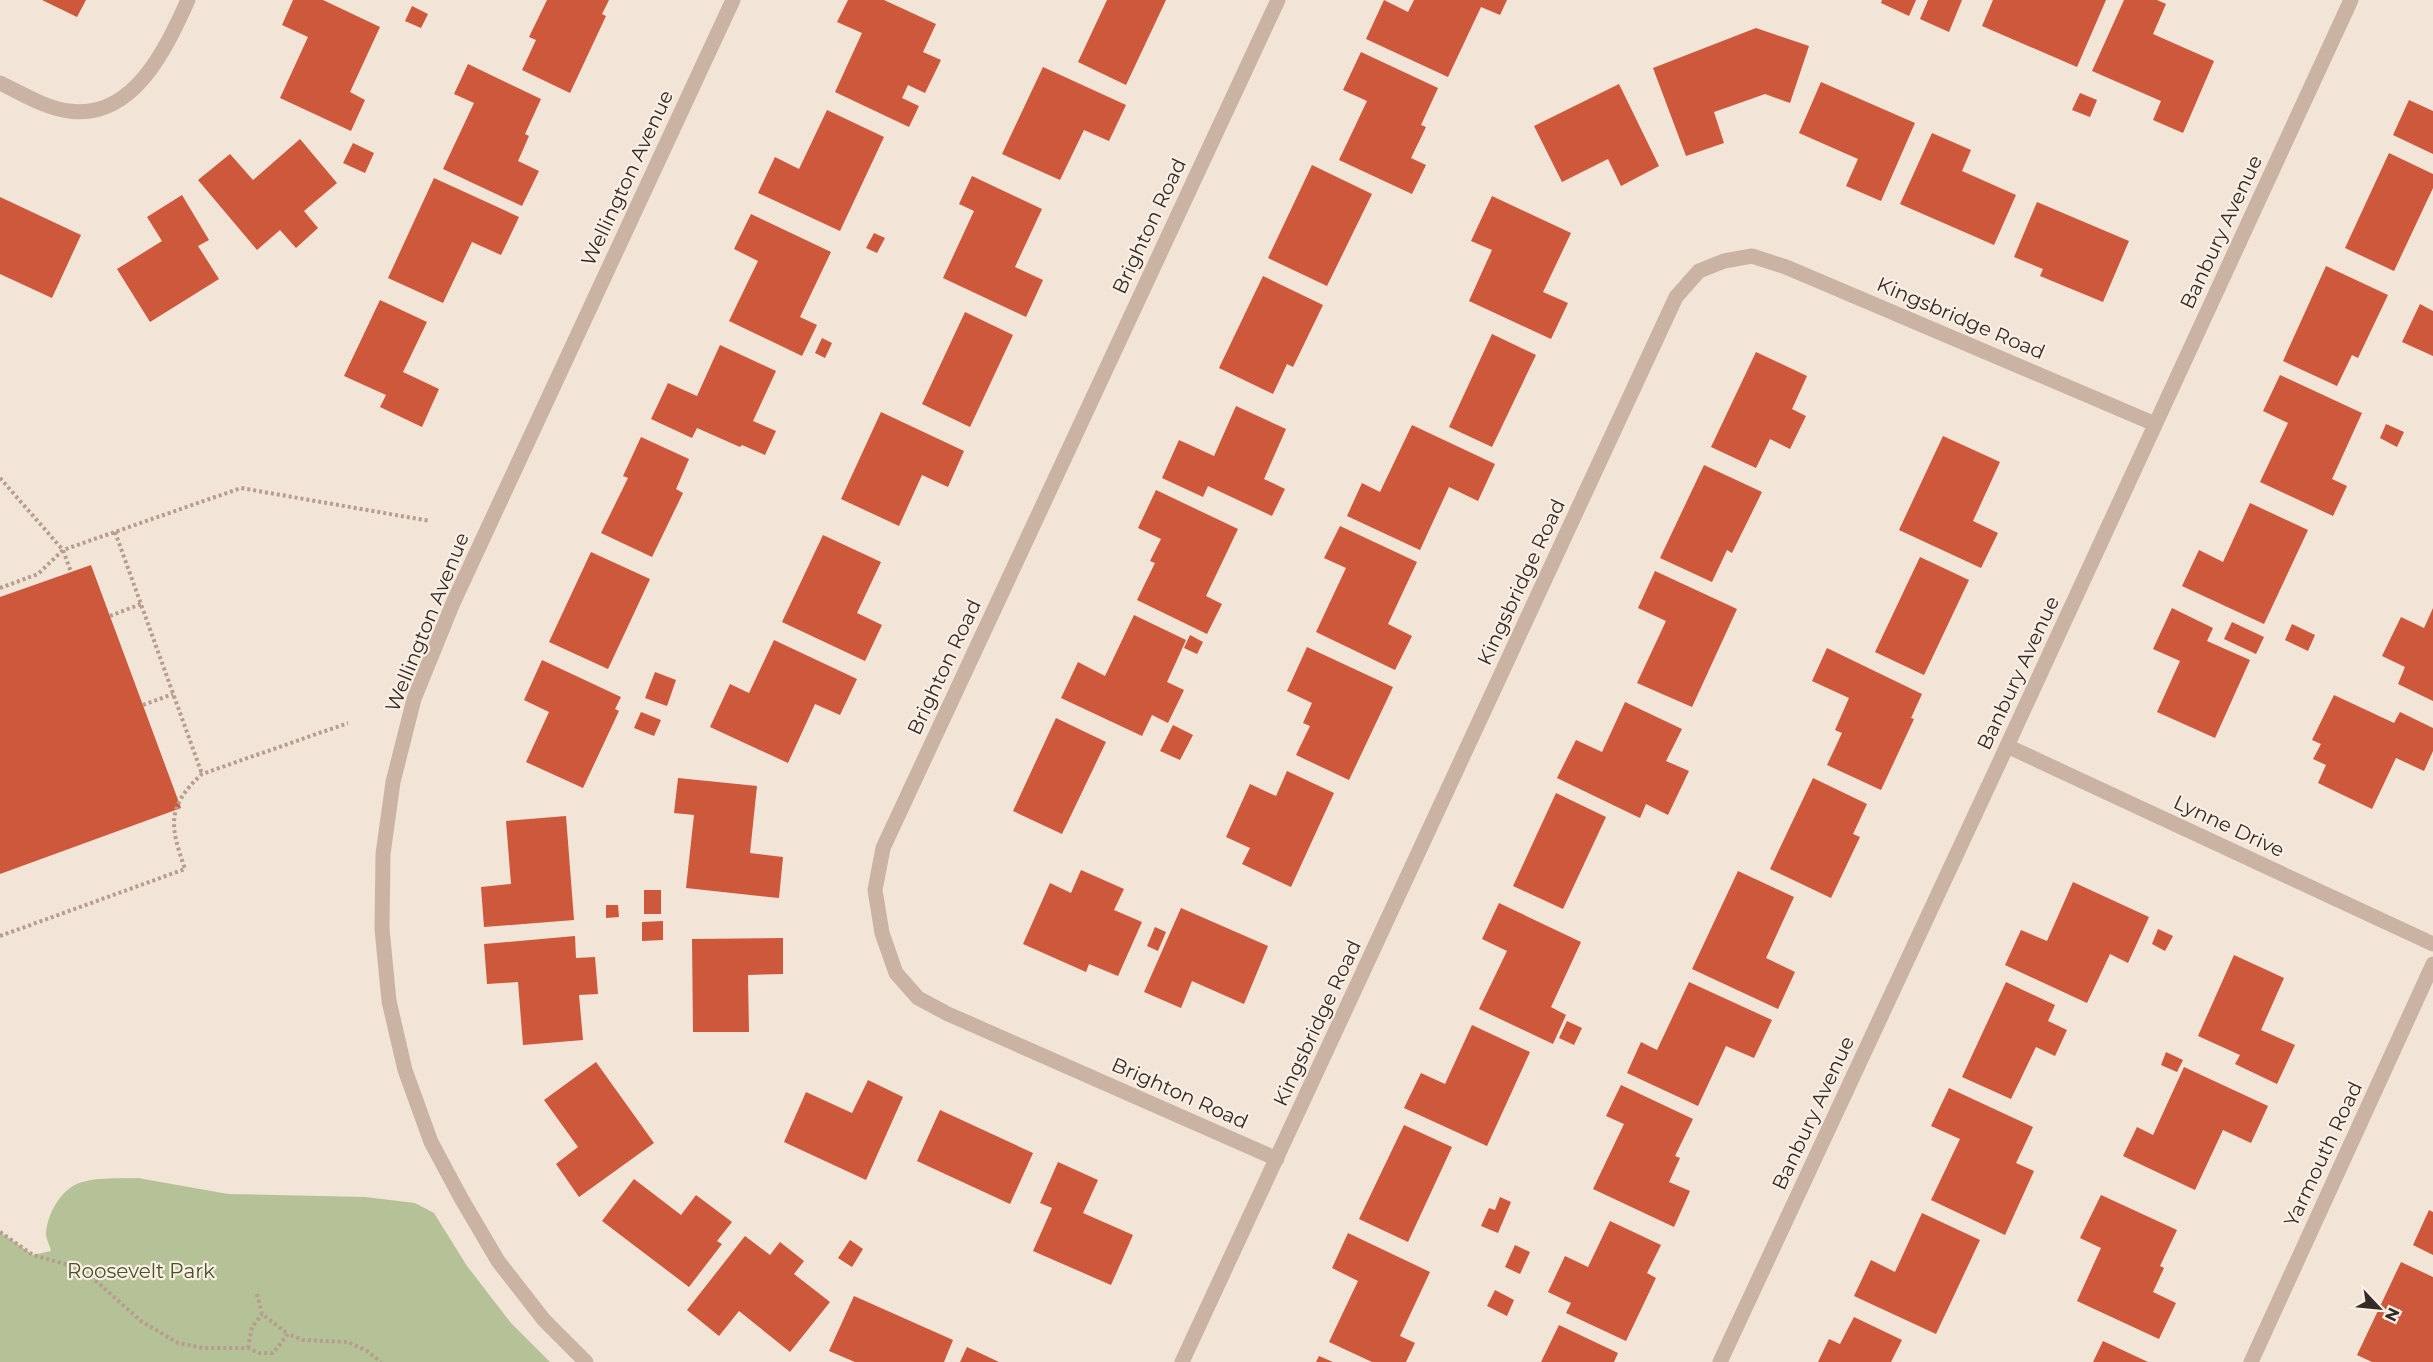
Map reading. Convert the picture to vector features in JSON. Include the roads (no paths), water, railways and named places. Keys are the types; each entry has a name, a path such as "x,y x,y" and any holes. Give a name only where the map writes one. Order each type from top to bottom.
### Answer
{"street":[{"path":"0,83 52,107 67,111 93,113 116,104 143,80 173,33 188,0"},
{"name":"Wellington Avenue","path":"586,1362 544,1320 498,1261 431,1142 405,1070 388,1001 381,929 383,854 393,782 414,699 448,614 733,0"},
{"name":"Brighton Road","path":"1277,1159 948,1014 918,998 896,973 882,933 875,890 882,848 1278,0"},
{"name":"Banbury Avenue","path":"1719,1362 2007,746 2351,0"},
{"name":"Kingsbridge Road","path":"1182,1362 1676,297 1699,271 1724,261 1752,256 1786,267 2155,424"},
{"name":"Lynne Drive","path":"2007,746 2433,944"},
{"name":"Yarmouth Road","path":"2251,1362 2433,964"}],"park label":[{"name":"Roosevelt Park","path":"141,1271"}]}
